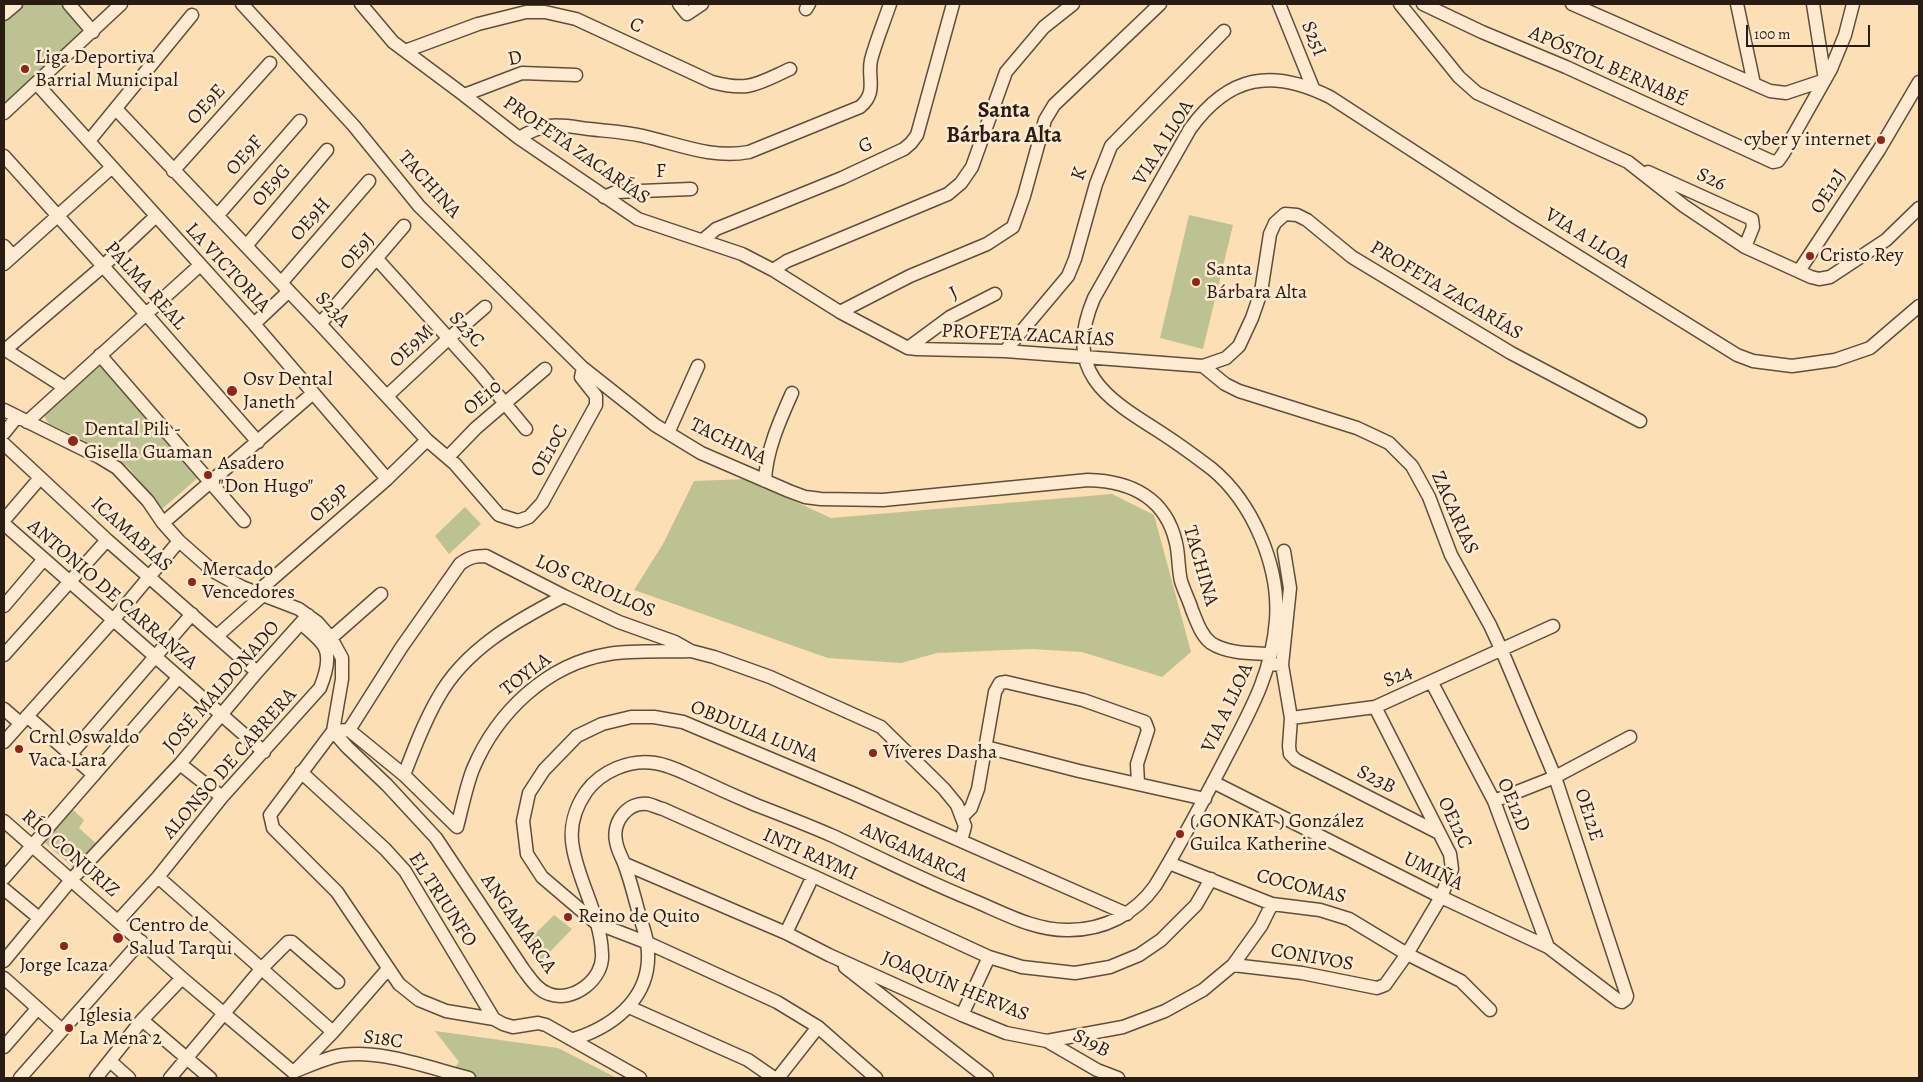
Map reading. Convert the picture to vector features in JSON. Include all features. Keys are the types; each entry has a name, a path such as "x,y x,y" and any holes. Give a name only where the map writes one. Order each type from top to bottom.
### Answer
{"street":[{"path":"4,14 16,4"},
{"path":"69,4 93,32"},
{"path":"4,113 121,4"},
{"name":"TACHINA","path":"242,4 354,126 419,206 584,368 668,433 700,453 805,497 883,500 1088,480 1126,485 1145,495 1163,510 1176,542 1181,580 1200,630 1211,642 1229,650 1274,661"},
{"name":"PROFETA ZACARÍAS","path":"361,4 382,31 405,52 464,94 519,138 638,219 742,254 773,270 840,312 908,348 1084,355 1203,366 1226,358 1239,346 1261,292 1270,234 1275,223 1285,214 1296,215 1307,220 1352,257 1503,348 1640,421"},
{"path":"679,4 687,14 702,4"},
{"path":"519,138 533,129 551,124 641,135 711,153 731,156 749,152 860,106 867,100 872,78 871,60 890,4"},
{"name":"G","path":"703,240 716,230 842,178 904,149 911,143 917,135 952,4"},
{"path":"773,270 787,261 948,194 961,183 972,167 1006,72 1044,27 1074,4"},
{"path":"840,312 910,276 987,244 1013,227 1024,196 1045,120 1054,105 1160,4"},
{"name":"S25I","path":"1279,4 1313,88"},
{"path":"1400,4 1459,77 1477,93 1628,162 1684,206 1745,247 1811,277 1820,279 1830,277 1886,240 1919,208"},
{"name":"APÓSTOL BERNABÉ","path":"1423,4 1773,162 1778,161 1825,80"},
{"path":"1572,4 1770,91 1786,93 1825,80 1832,69 1845,35 1854,4"},
{"path":"1737,4 1754,84"},
{"path":"1813,4 1825,80"},
{"name":"C","path":"405,52 478,24 526,12 545,12 576,19 712,82 733,88 754,86 790,69"},
{"path":"89,141 192,15"},
{"name":"K","path":"1005,351 1068,276 1096,184 1111,146 1224,31"},
{"name":"OE9E","path":"173,171 270,63"},
{"name":"D","path":"464,94 522,73 576,74"},
{"name":"VIA A LLOA","path":"1170,863 1254,706 1274,661 1276,593 1264,546 1250,515 1239,499 1213,470 1109,397 1091,374 1084,355 1085,328 1088,312 1094,298 1190,129 1203,111 1219,96 1255,80 1265,79 1286,81 1313,88 1330,97 1523,222 1737,355 1745,358 1771,364 1792,366 1836,360 1870,348 1919,306"},
{"name":"OE12J","path":"1799,271 1879,150 1919,82"},
{"name":"LA VICTORIA","path":"37,84 199,266 254,324 312,394 387,478"},
{"name":"S23A","path":"116,109 427,440 448,457 499,515 518,521 529,517"},
{"name":"OE9F","path":"217,216 300,121"},
{"name":"OE9G","path":"246,246 327,150"},
{"name":"PALMA REAL","path":"4,156 258,442"},
{"name":"S26","path":"1628,162 1752,220 1753,227 1745,247"},
{"path":"4,246 8,260 111,168"},
{"name":"OE9H","path":"254,324 369,181"},
{"name":"F","path":"604,197 616,192 691,189"},
{"path":"64,387 4,349 102,267 155,217"},
{"name":"OE9J","path":"320,324 404,226"},
{"name":"S23C","path":"376,259 506,404 526,429"},
{"path":"4,433 64,387 199,266"},
{"name":"J","path":"908,348 950,317 995,294"},
{"name":"OE9M","path":"387,396 485,307"},
{"path":"100,356 244,521"},
{"path":"668,433 698,366"},
{"name":"ZACARIAS","path":"1203,366 1238,391 1357,428 1390,443 1412,466 1429,497 1451,555 1490,625 1502,651"},
{"name":"OE10C","path":"529,517 542,504 596,405 596,396 580,377 584,368"},
{"name":"OE10","path":"448,457 476,428 545,370"},
{"path":"765,481 765,469 772,444 792,393"},
{"path":"163,523 312,394"},
{"path":"4,410 99,457 117,468 148,501 163,523 213,571 259,595 299,610 305,619 331,638 340,653 342,663 342,679 333,731 270,815 270,820 273,828 337,892 399,984 419,1000 446,1011 494,1019 513,1027 538,1023 546,1025 640,1078"},
{"name":"OE9P","path":"217,636 427,440"},
{"name":"ICAMABIAS","path":"4,444 107,540 257,672"},
{"path":"4,520 40,478"},
{"name":"ANTONIO DE CARRANZA","path":"4,524 264,752"},
{"path":"4,655 107,540"},
{"path":"4,742 114,619 179,540"},
{"path":"1284,551 1290,588 1274,661 1291,718"},
{"name":"LOS CRIOLLOS","path":"349,730 401,648 460,564 468,558 486,556 619,622 675,642 691,650 770,677 881,727 944,789 963,816"},
{"path":"4,606 44,559"},
{"path":"331,638 381,594"},
{"path":"333,731 349,730 404,775 418,738 438,697 453,676 493,638 517,621 564,596"},
{"path":"70,755 192,614"},
{"name":"JOSÉ MALDONADO","path":"4,962 71,880 180,764 257,672 305,619"},
{"name":"ALONSO DE CABRERA","path":"118,920 158,877 222,797 320,688 326,674 327,660 324,646 305,619"},
{"name":"S24","path":"1291,718 1375,707 1432,683 1553,626"},
{"name":"TOYLA","path":"404,775 456,827 473,770 487,741 504,716 524,696 566,667 610,653 691,650"},
{"name":"OE12E","path":"1502,651 1555,777 1627,996"},
{"path":"4,878 178,678"},
{"path":"961,841 965,826 963,816 975,800 995,692 1000,683 1011,682 1083,700 1145,722 1148,730 1137,764 1138,783"},
{"name":"OE12D","path":"1432,683 1494,801 1548,947"},
{"name":"OE12C","path":"1375,707 1453,861 1442,897 1407,954 1385,985"},
{"path":"4,709 23,720 94,775"},
{"name":"OBDULIA LUNA","path":"876,1078 818,1027 777,1002 648,943 596,923 542,877 527,854 523,821 529,792 544,770 577,736 602,724 631,717 654,717 684,722 1127,914"},
{"name":"S23B","path":"1291,718 1289,746 1290,754 1296,760 1439,833"},
{"name":"ANGAMARCA","path":"333,731 436,838 523,969 542,991 556,996 576,992 594,980 600,968 602,958 596,923 573,849 572,828 574,815 583,796 598,780 611,771 631,764 643,762 669,766 832,836 924,880 1032,926 1068,930 1085,929 1102,925 1127,914 1148,896 1170,863"},
{"path":"1494,801 1555,777 1630,737"},
{"path":"986,747 1079,771 1205,799"},
{"path":"180,764 222,797"},
{"name":"EL TRIUNFO","path":"301,772 385,848 405,871 494,1019"},
{"name":"UMIÑA","path":"1213,782 1442,897 1548,947 1619,1001 1624,1000 1627,996"},
{"name":"INTI RAYMI","path":"574,1040 594,1033 612,1022 629,1008 643,982 647,967 648,943 625,864 615,838 617,823 624,812 634,806 648,804 813,876 989,957 1022,968 1074,973 1110,967 1139,954 1161,940 1196,905 1211,879"},
{"name":"RÍO CONURIZ","path":"4,821 224,1014 290,1075"},
{"name":"COCOMAS","path":"1170,863 1272,904 1335,913 1349,919 1407,954 1460,981 1490,1010"},
{"name":"JOAQUÍN HERVAS","path":"625,864 786,933 829,955 962,1015 1006,1033 1047,1041 1123,1027 1165,1011 1203,990 1233,965 1261,926 1272,904"},
{"path":"786,933 813,876"},
{"path":"158,877 333,1032"},
{"path":"4,888 39,918"},
{"path":"170,1078 262,968 290,941 338,982"},
{"path":"20,1078 140,942"},
{"path":"829,955 987,1078"},
{"path":"962,1015 989,957"},
{"name":"CONIVOS","path":"1233,965 1302,973 1377,988 1385,985"},
{"path":"290,1075 333,1032 388,969"},
{"path":"4,978 62,1030"},
{"path":"96,1078 142,1020 182,978"},
{"path":"629,1008 748,1060 774,1078"},
{"path":"4,1048 37,1009"},
{"path":"142,1020 210,1078"},
{"path":"778,1078 818,1027"},
{"name":"S19B","path":"1047,1041 1097,1070 1118,1078"},
{"name":"S18C","path":"290,1075 334,1057 375,1054 469,1078"},
{"path":"110,1061 129,1078"}],"green space":[{"name":"Liga Deportiva Barrial Municipal","path":"23,4 63,4 87,32 4,106 4,22"},
{"name":"Santa Bárbara Alta","path":"1189,215 1233,225 1203,349 1160,338"},
{"path":"101,365 201,475 162,509 128,467 81,439 48,423 43,414"},
{"path":"746,479 831,518 1112,494 1154,515 1191,652 1162,677 1082,652 1031,649 937,653 901,663 828,658 634,590 663,544 694,481"},
{"path":"465,507 481,524 449,554 435,536"},
{"path":"71,808 84,820 79,828 99,846 76,870 43,841"},
{"path":"554,915 572,929 542,960 525,944"},
{"path":"435,1031 558,1048 617,1078 447,1078 459,1062"}],"place":[{"name":"Liga Deportiva Barrial Municipal","path":"25,69"},
{"name":"cyber y internet","path":"1881,140"},
{"name":"Cristo Rey","path":"1810,256"},
{"name":"Santa Bárbara Alta","path":"1196,282"},
{"name":"Osv Dental Janeth","path":"232,391"},
{"name":"Dental Pili - Gisella Guaman","path":"73,441"},
{"name":"Asadero \"Don Hugo\"","path":"208,475"},
{"name":"Mercado Vencedores","path":"192,582"},
{"name":"Crnl Oswaldo Vaca Lara","path":"19,749"},
{"name":"Víveres Dasha","path":"873,753"},
{"name":"( GONKAT ) González Guilca Katherine","path":"1180,834"},
{"name":"Reino de Quito","path":"568,917"},
{"name":"Centro de Salud Tarqui","path":"118,938"},
{"name":"Jorge Icaza","path":"64,946"},
{"name":"Iglesia La Mena 2","path":"69,1028"}],"district":[{"name":"Santa Bárbara Alta","path":"1004,124"}]}
